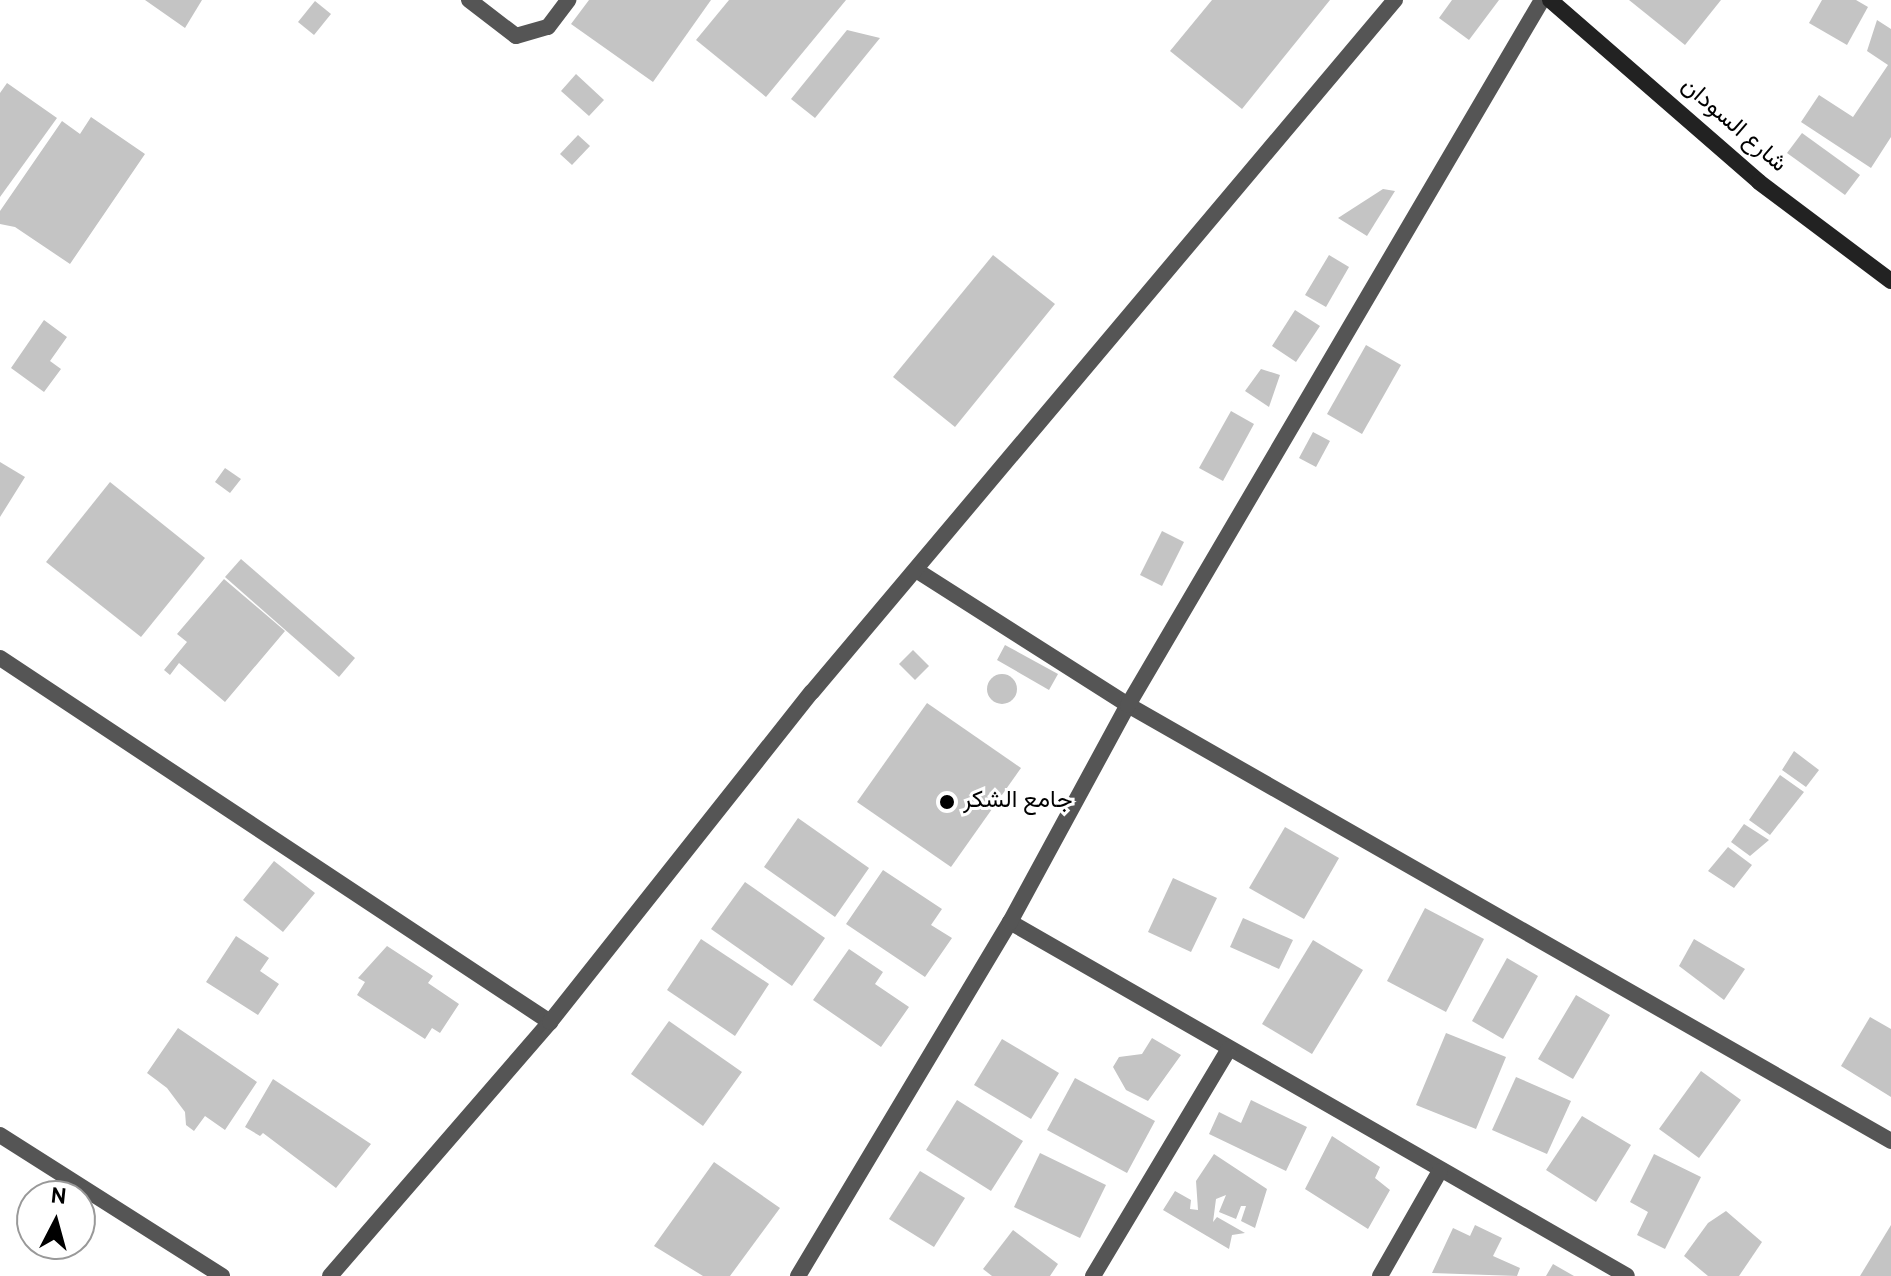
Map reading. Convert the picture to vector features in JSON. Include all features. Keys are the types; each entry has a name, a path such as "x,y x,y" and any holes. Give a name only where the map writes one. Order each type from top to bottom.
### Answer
{"main road":[{"name":"شارع السودان","path":"1550,0 1759,182 1891,281"}],"street":[{"path":"469,0 516,36 548,27 568,0"},
{"path":"330,1276 550,1022 916,570 1395,0"},
{"path":"798,1276 1010,922 1128,705 1542,0"},
{"path":"916,570 1128,705 1891,1141"},
{"path":"0,658 550,1022"},
{"path":"1010,922 1627,1276"},
{"path":"1093,1276 1229,1049"},
{"path":"0,1135 222,1276"},
{"path":"1380,1276 1440,1171"}],"building":[{"path":"145,0 202,0 185,28"},
{"path":"589,0 711,0 653,82 571,24"},
{"path":"729,0 846,0 766,97 696,40"},
{"path":"1212,0 1330,0 1242,109 1170,51"},
{"path":"1452,0 1499,0 1469,40 1439,18"},
{"path":"1629,0 1721,0 1685,45"},
{"path":"1822,0 1856,0 1868,7 1847,45 1809,23"},
{"path":"315,1 331,14 314,35 298,22"},
{"path":"1877,20 1891,29 1891,137 1871,168 1801,122 1819,95 1853,117 1888,65 1867,51"},
{"path":"847,30 880,38 815,118 791,99"},
{"path":"576,74 604,100 589,116 561,91"},
{"path":"7,83 57,118 0,197 0,93"},
{"path":"91,117 145,154 70,264 15,227 0,224 0,211 62,121 80,134"},
{"path":"1802,133 1860,175 1845,195 1787,153"},
{"path":"578,135 590,146 572,165 560,154"},
{"path":"1383,189 1395,191 1367,236 1338,218"},
{"path":"993,255 1055,304 955,427 893,377"},
{"path":"1329,255 1349,267 1326,307 1305,295"},
{"path":"1295,310 1320,326 1296,362 1272,346"},
{"path":"44,320 67,337 50,361 61,369 44,392 11,368"},
{"path":"1366,345 1401,365 1362,434 1327,414"},
{"path":"1261,369 1280,375 1269,407 1245,391"},
{"path":"1231,411 1254,424 1223,481 1199,468"},
{"path":"1313,432 1330,441 1316,467 1299,458"},
{"path":"0,462 25,477 0,517"},
{"path":"225,468 241,479 230,493 215,482"},
{"path":"110,482 205,558 141,637 46,562"},
{"path":"1162,531 1184,542 1162,586 1140,575"},
{"path":"241,559 355,658 339,677 225,577"},
{"path":"224,579 285,631 225,702 179,663 170,675 164,670 187,642 177,634"},
{"path":"1005,645 1058,674 1049,690 997,660"},
{"path":"913,650 929,666 915,680 899,664"},
{"path":"1002,674 1013,678 1017,689 1013,700 1002,704 991,700 987,689 991,678"},
{"path":"927,703 1021,768 951,867 857,802"},
{"path":"1794,751 1819,770 1806,787 1782,770"},
{"path":"1780,775 1804,792 1770,835 1749,820"},
{"path":"798,818 869,868 835,917 764,867"},
{"path":"1744,824 1769,840 1750,856 1731,842"},
{"path":"1285,827 1339,858 1304,919 1249,888"},
{"path":"1728,847 1752,865 1734,888 1708,871"},
{"path":"274,861 315,893 283,932 243,900"},
{"path":"883,870 942,909 931,925 952,938 925,977 846,924"},
{"path":"1173,878 1217,898 1191,952 1148,932"},
{"path":"745,882 825,938 792,986 711,929"},
{"path":"1425,908 1484,939 1446,1012 1387,981"},
{"path":"1243,918 1293,940 1279,969 1230,947"},
{"path":"236,936 269,958 260,971 279,984 258,1015 206,982"},
{"path":"701,939 769,984 735,1036 667,990"},
{"path":"1694,939 1745,969 1724,1000 1679,966"},
{"path":"1313,940 1363,970 1312,1054 1262,1024"},
{"path":"387,946 433,976 428,983 459,1004 440,1033 432,1028 425,1039 357,995 365,982 358,978"},
{"path":"849,949 883,972 875,984 909,1007 881,1047 813,1000"},
{"path":"1507,958 1538,976 1503,1039 1472,1021"},
{"path":"1576,995 1610,1015 1573,1079 1538,1059"},
{"path":"1870,1017 1891,1029 1891,1097 1841,1066"},
{"path":"669,1021 742,1072 703,1126 631,1074"},
{"path":"178,1028 257,1082 225,1130 205,1116 194,1131 186,1125 185,1112 167,1088 147,1073"},
{"path":"1446,1033 1506,1057 1476,1129 1416,1105"},
{"path":"1152,1038 1181,1055 1148,1101 1126,1090 1113,1067 1119,1057 1142,1054"},
{"path":"1002,1039 1059,1073 1031,1119 974,1085"},
{"path":"1701,1071 1741,1100 1699,1158 1659,1129"},
{"path":"1516,1077 1571,1101 1547,1154 1492,1130"},
{"path":"1075,1078 1155,1121 1127,1173 1047,1130"},
{"path":"273,1079 371,1144 336,1188 263,1133 260,1136 245,1127"},
{"path":"957,1100 1023,1141 991,1191 926,1150"},
{"path":"1251,1100 1307,1127 1286,1171 1209,1134 1219,1112 1241,1123"},
{"path":"1582,1116 1631,1145 1596,1202 1546,1170"},
{"path":"1332,1136 1380,1167 1375,1178 1390,1190 1368,1229 1305,1189"},
{"path":"1040,1153 1106,1185 1080,1238 1014,1207"},
{"path":"1214,1154 1267,1189 1255,1228 1241,1221 1246,1206 1241,1206 1236,1219 1219,1212 1226,1195 1216,1199 1213,1222 1217,1217 1245,1233 1232,1235 1229,1249 1163,1210 1175,1191 1191,1200 1190,1209 1198,1210 1196,1181"},
{"path":"1654,1154 1701,1177 1665,1249 1637,1235 1648,1212 1630,1202"},
{"path":"714,1162 780,1208 730,1276 703,1276 654,1246"},
{"path":"920,1171 965,1198 934,1247 889,1219"},
{"path":"1726,1211 1762,1242 1739,1276 1708,1276 1684,1256 1708,1223"},
{"path":"1475,1225 1502,1238 1493,1256 1520,1268 1517,1276 1432,1273 1453,1228 1470,1236"},
{"path":"1891,1225 1891,1276 1860,1276"},
{"path":"1013,1230 1058,1264 1050,1276 992,1276 983,1269"},
{"path":"1553,1264 1574,1276 1546,1276"}],"place":[{"name":"جامع الشكر","path":"947,802"}]}
